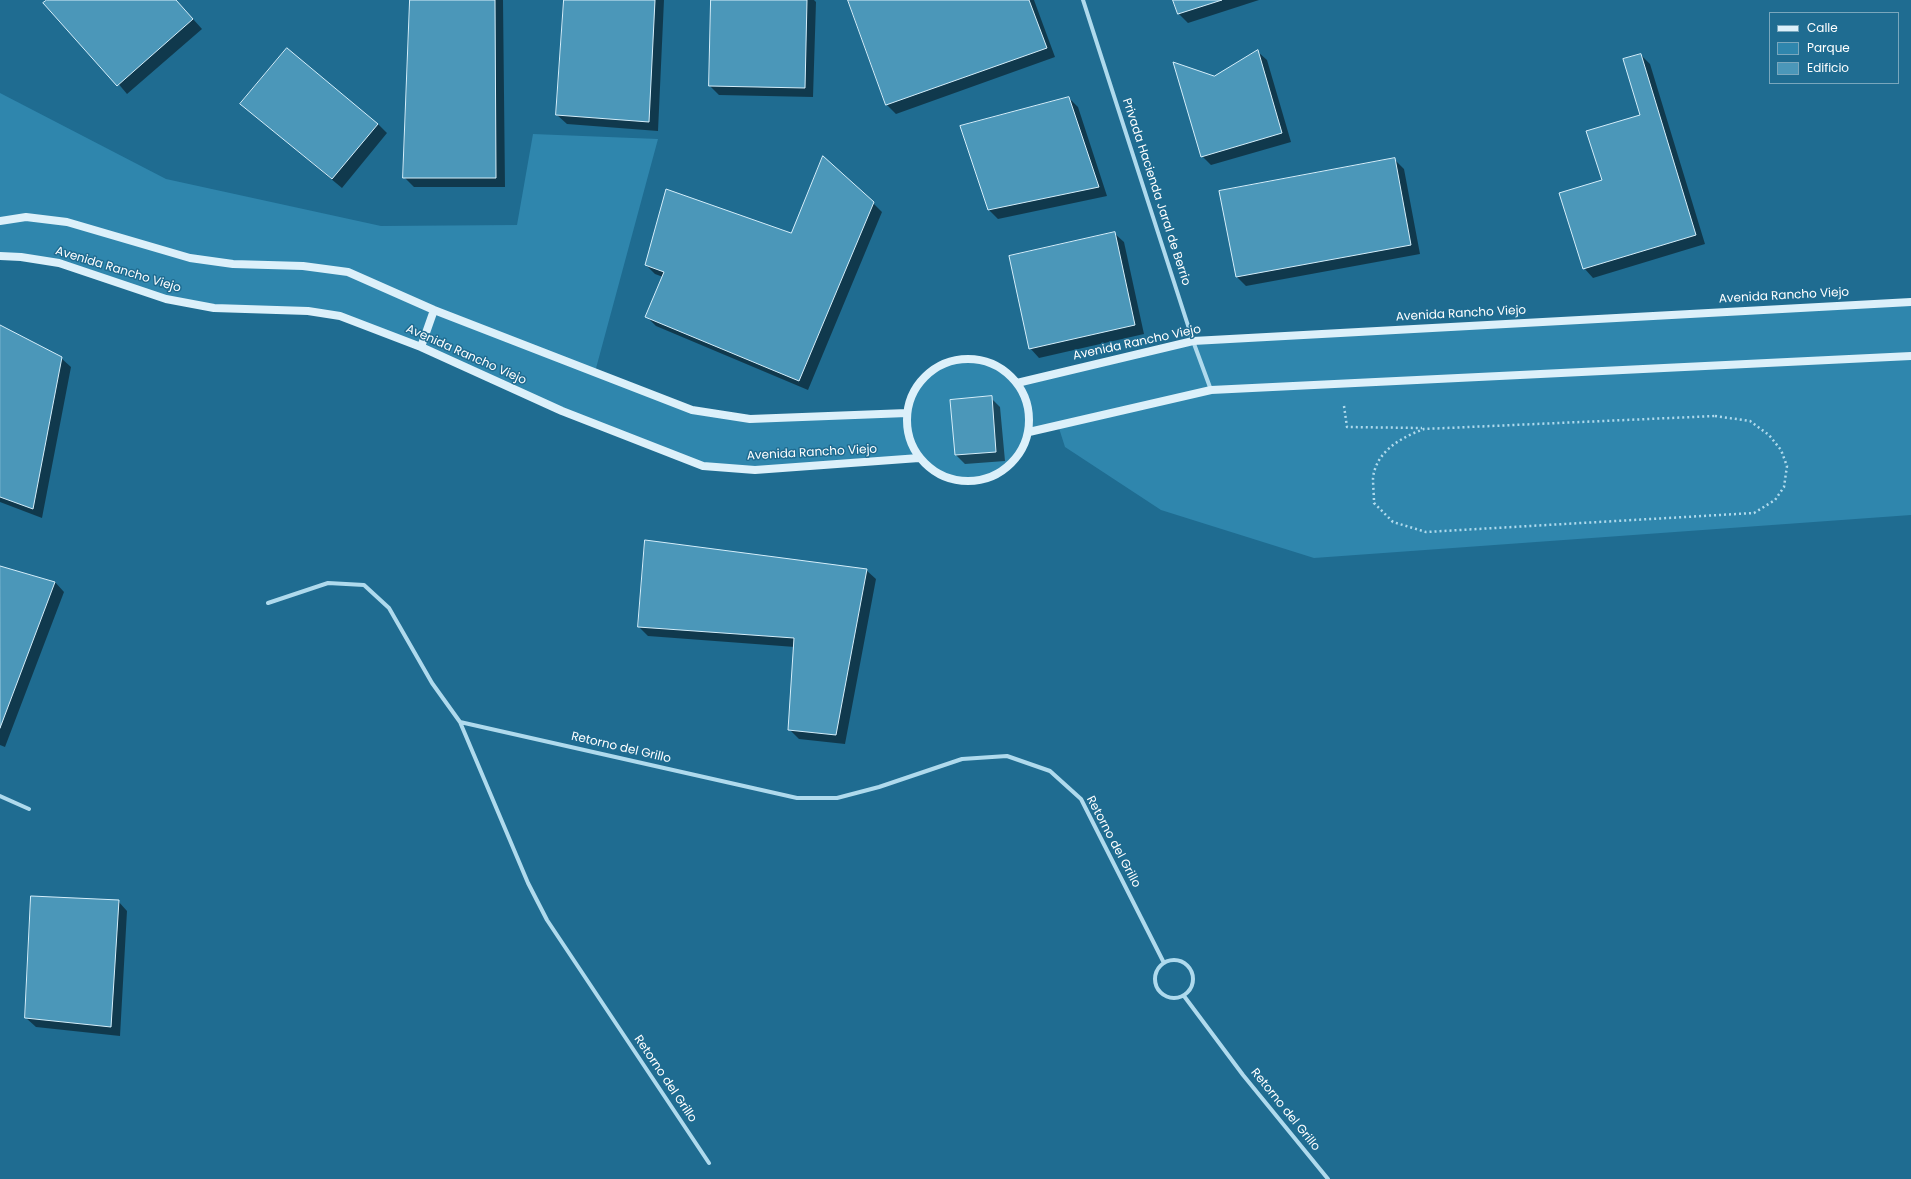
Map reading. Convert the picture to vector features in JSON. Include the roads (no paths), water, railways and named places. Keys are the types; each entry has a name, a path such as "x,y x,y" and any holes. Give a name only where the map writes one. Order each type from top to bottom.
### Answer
{"street":[{"name":"Privada Hacienda Jaral de Berrio","path":"1083,0 1193,341 1211,390"},
{"path":"0,221 26,218 67,222 190,258 233,264 303,266 348,272 434,310 692,410 750,419 907,413"},
{"name":"Avenida Rancho Viejo","path":"0,256 21,257 59,263 166,299 214,308 308,311 340,316 421,347 562,411 703,466 755,470 919,458"},
{"name":"Avenida Rancho Viejo","path":"1017,383 1193,341 1911,302"},
{"path":"421,347 434,310"},
{"path":"1029,432 1211,390 1911,356"},
{"path":"971,359 988,362 1004,370 1017,383 1026,398 1030,415 1029,432 1022,449 1012,463 998,474 982,480 964,482 947,478 931,470 919,458 910,443 906,426 907,413 913,392 923,378 937,367 953,361 971,359"},
{"path":"268,603 328,583 364,585 389,608 432,683 460,722"},
{"name":"Retorno del Grillo","path":"460,722 797,798 837,798 962,759 1007,756 1050,770 1081,799 1164,963"},
{"name":"Retorno del Grillo","path":"460,722 528,883 547,920 709,1163"},
{"path":"0,796 30,809"},
{"path":"1173,960 1183,962 1191,969 1194,979 1191,989 1184,996 1174,999 1164,996 1157,989 1154,979 1156,970 1164,963 1173,960"},
{"name":"Retorno del Grillo","path":"1184,996 1243,1076 1328,1179"}]}
